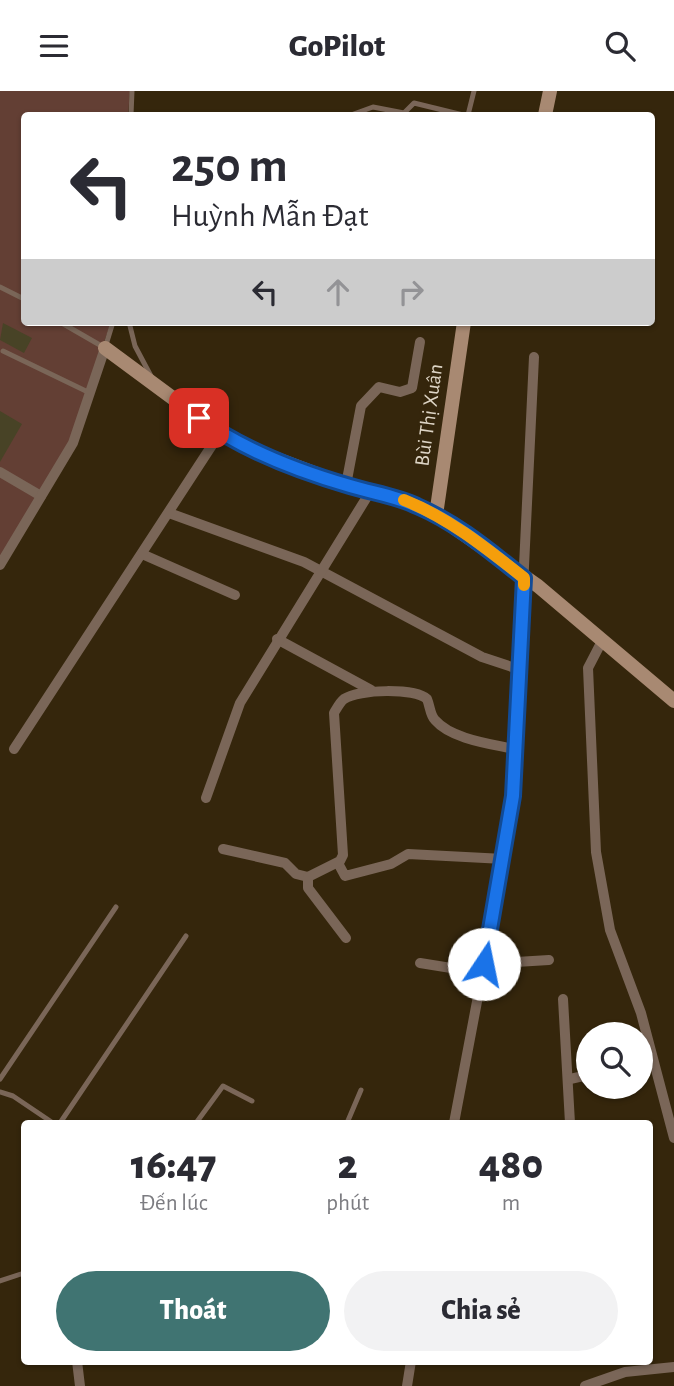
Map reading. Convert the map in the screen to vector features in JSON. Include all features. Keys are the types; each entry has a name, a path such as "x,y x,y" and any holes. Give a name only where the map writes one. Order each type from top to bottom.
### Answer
{"main road":[{"path":"546,112 550,91"},
{"name":"Bùi Thị Xuân","path":"436,515 463,326"},
{"path":"105,348 220,433 256,451 346,485 400,498 436,515 524,578 673,696"}],"street":[{"path":"346,485 361,406 379,387 400,391 412,388 420,342"},
{"path":"0,565 73,443 105,348"},
{"path":"455,1120 504,859 513,796 534,357"},
{"path":"15,749 220,433"},
{"path":"0,473 41,496"},
{"path":"206,798 240,703 370,492"},
{"path":"169,513 304,562 482,657 518,669"},
{"path":"142,554 235,596"},
{"path":"277,639 371,690 425,696 432,718 440,725 474,739 514,749"},
{"path":"602,641 587,668 596,852 610,930 643,1022"},
{"path":"223,849 285,863 296,874 308,877 338,863 343,855 334,713 345,699 371,690"},
{"path":"338,863 345,876 391,864 408,854 504,859"},
{"path":"308,877 308,888 346,938"},
{"path":"420,963 483,968 549,960"},
{"path":"564,999 570,1120"},
{"path":"653,1063 674,1138"},
{"path":"570,1079 576,1078"},
{"path":"77,1365 80,1386"},
{"path":"407,1386 410,1365"},
{"path":"585,1386 625,1372 674,1367"}],"lane":[{"path":"131,112 132,91"},
{"path":"466,112 474,91"},
{"path":"404,112 414,103 419,103 454,112"},
{"path":"359,112 373,107 394,112"},
{"path":"0,287 21,298"},
{"path":"67,326 105,348 112,326"},
{"path":"130,326 135,346 157,387"},
{"path":"3,351 90,393"},
{"path":"0,1079 116,907"},
{"path":"62,1120 186,936"},
{"path":"198,1120 223,1086 253,1101"},
{"path":"348,1120 361,1090"},
{"path":"0,1092 13,1096 49,1120"},
{"path":"0,1281 21,1274"}],"shaded area":[{"path":"0,91 130,91 128,112 21,112 21,326 110,326 70,442 0,557"}],"building":[{"path":"3,323 32,338 24,353 0,340"},
{"path":"0,411 22,424 0,462"}],"slow traffic":[{"path":"404,500 436,515 481,545 524,578 524,585"}],"route":[{"path":"199,418 220,433 256,451 346,485 400,498 418,506 481,545 524,578 513,796 484,964"}]}
